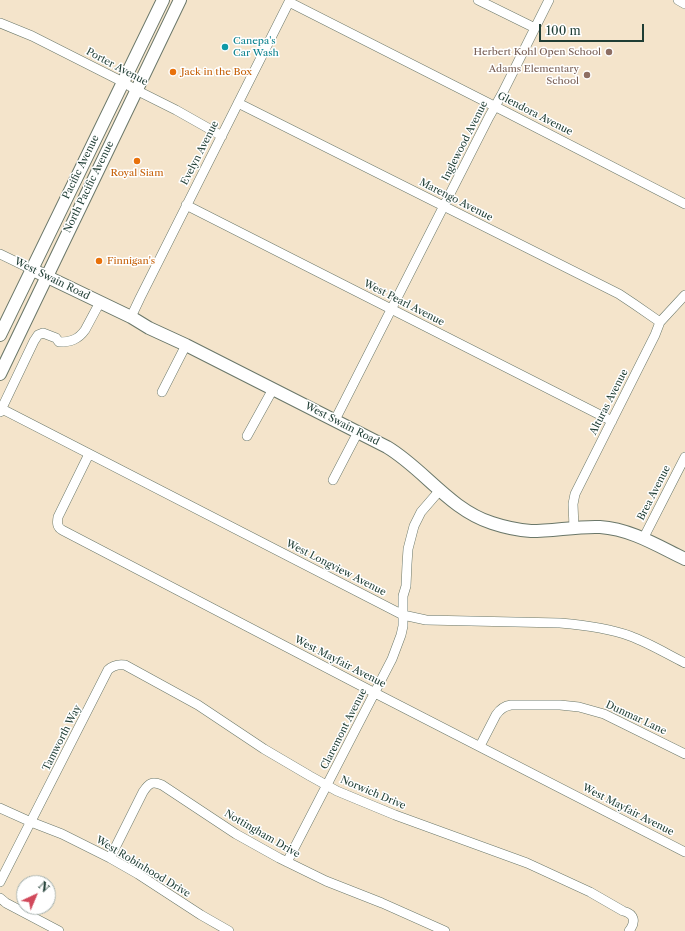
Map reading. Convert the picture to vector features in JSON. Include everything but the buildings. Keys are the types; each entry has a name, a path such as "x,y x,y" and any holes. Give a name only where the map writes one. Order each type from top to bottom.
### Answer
{"main road":[{"name":"Pacific Avenue","path":"0,335 163,0"},
{"name":"North Pacific Avenue","path":"0,374 180,0"},
{"name":"West Swain Road","path":"31,269 131,317 149,328 186,345 397,452 455,503 471,514 490,523 509,528 534,531 602,527 621,530 685,559"}],"street":[{"path":"478,0 535,28"},
{"name":"Inglewood Avenue","path":"335,420 549,0"},
{"path":"678,0 685,4"},
{"name":"Evelyn Avenue","path":"131,317 289,1"},
{"name":"Glendora Avenue","path":"289,1 685,204"},
{"name":"Porter Avenue","path":"0,22 32,36 123,82 222,136"},
{"name":"Marengo Avenue","path":"238,103 619,294 660,322"},
{"name":"West Pearl Avenue","path":"186,205 612,420"},
{"name":"West Swain Road","path":"0,254 31,269"},
{"name":"Alturas Avenue","path":"574,528 573,504 575,494 655,335 660,322 685,295"},
{"path":"1,409 38,335 43,333 56,338 60,342 67,342 76,339 85,330 100,302"},
{"path":"162,392 186,345"},
{"path":"247,436 273,389"},
{"name":"West Longview Avenue","path":"1,409 403,615 426,620 574,624 602,628 630,636 685,663"},
{"path":"333,480 358,432"},
{"name":"West Mayfair Avenue","path":"89,454 58,517 57,522 59,528 375,693 685,852"},
{"name":"Brea Avenue","path":"643,539 685,457"},
{"name":"Claremont Avenue","path":"287,862 392,659 404,626 403,596 406,586 408,548 414,526 421,512 440,490"},
{"name":"Norwich Drive","path":"115,665 125,665 198,705 264,749 337,791 395,815 526,863 590,892 623,911 628,912 633,919 633,926 629,931"},
{"name":"Tamworth Way","path":"0,882 108,670 115,665"},
{"name":"Dunmar Lane","path":"480,746 496,714 506,706 560,705 579,707 604,714 685,754"},
{"name":"Nottingham Drive","path":"110,858 143,792 151,783 156,783 162,785 236,834 287,862 326,881 382,903 445,931"},
{"name":"West Robinhood Drive","path":"0,808 62,834 110,858 228,931"},
{"path":"0,898 6,903 59,931"}],"place":[{"name":"Canepa's Car Wash","path":"225,47"},
{"name":"Herbert Kohl Open School","path":"609,52"},
{"name":"Jack in the Box","path":"173,72"},
{"name":"Adams Elementary School","path":"587,75"},
{"name":"Royal Siam","path":"137,161"},
{"name":"Finnigan's","path":"99,261"}]}
